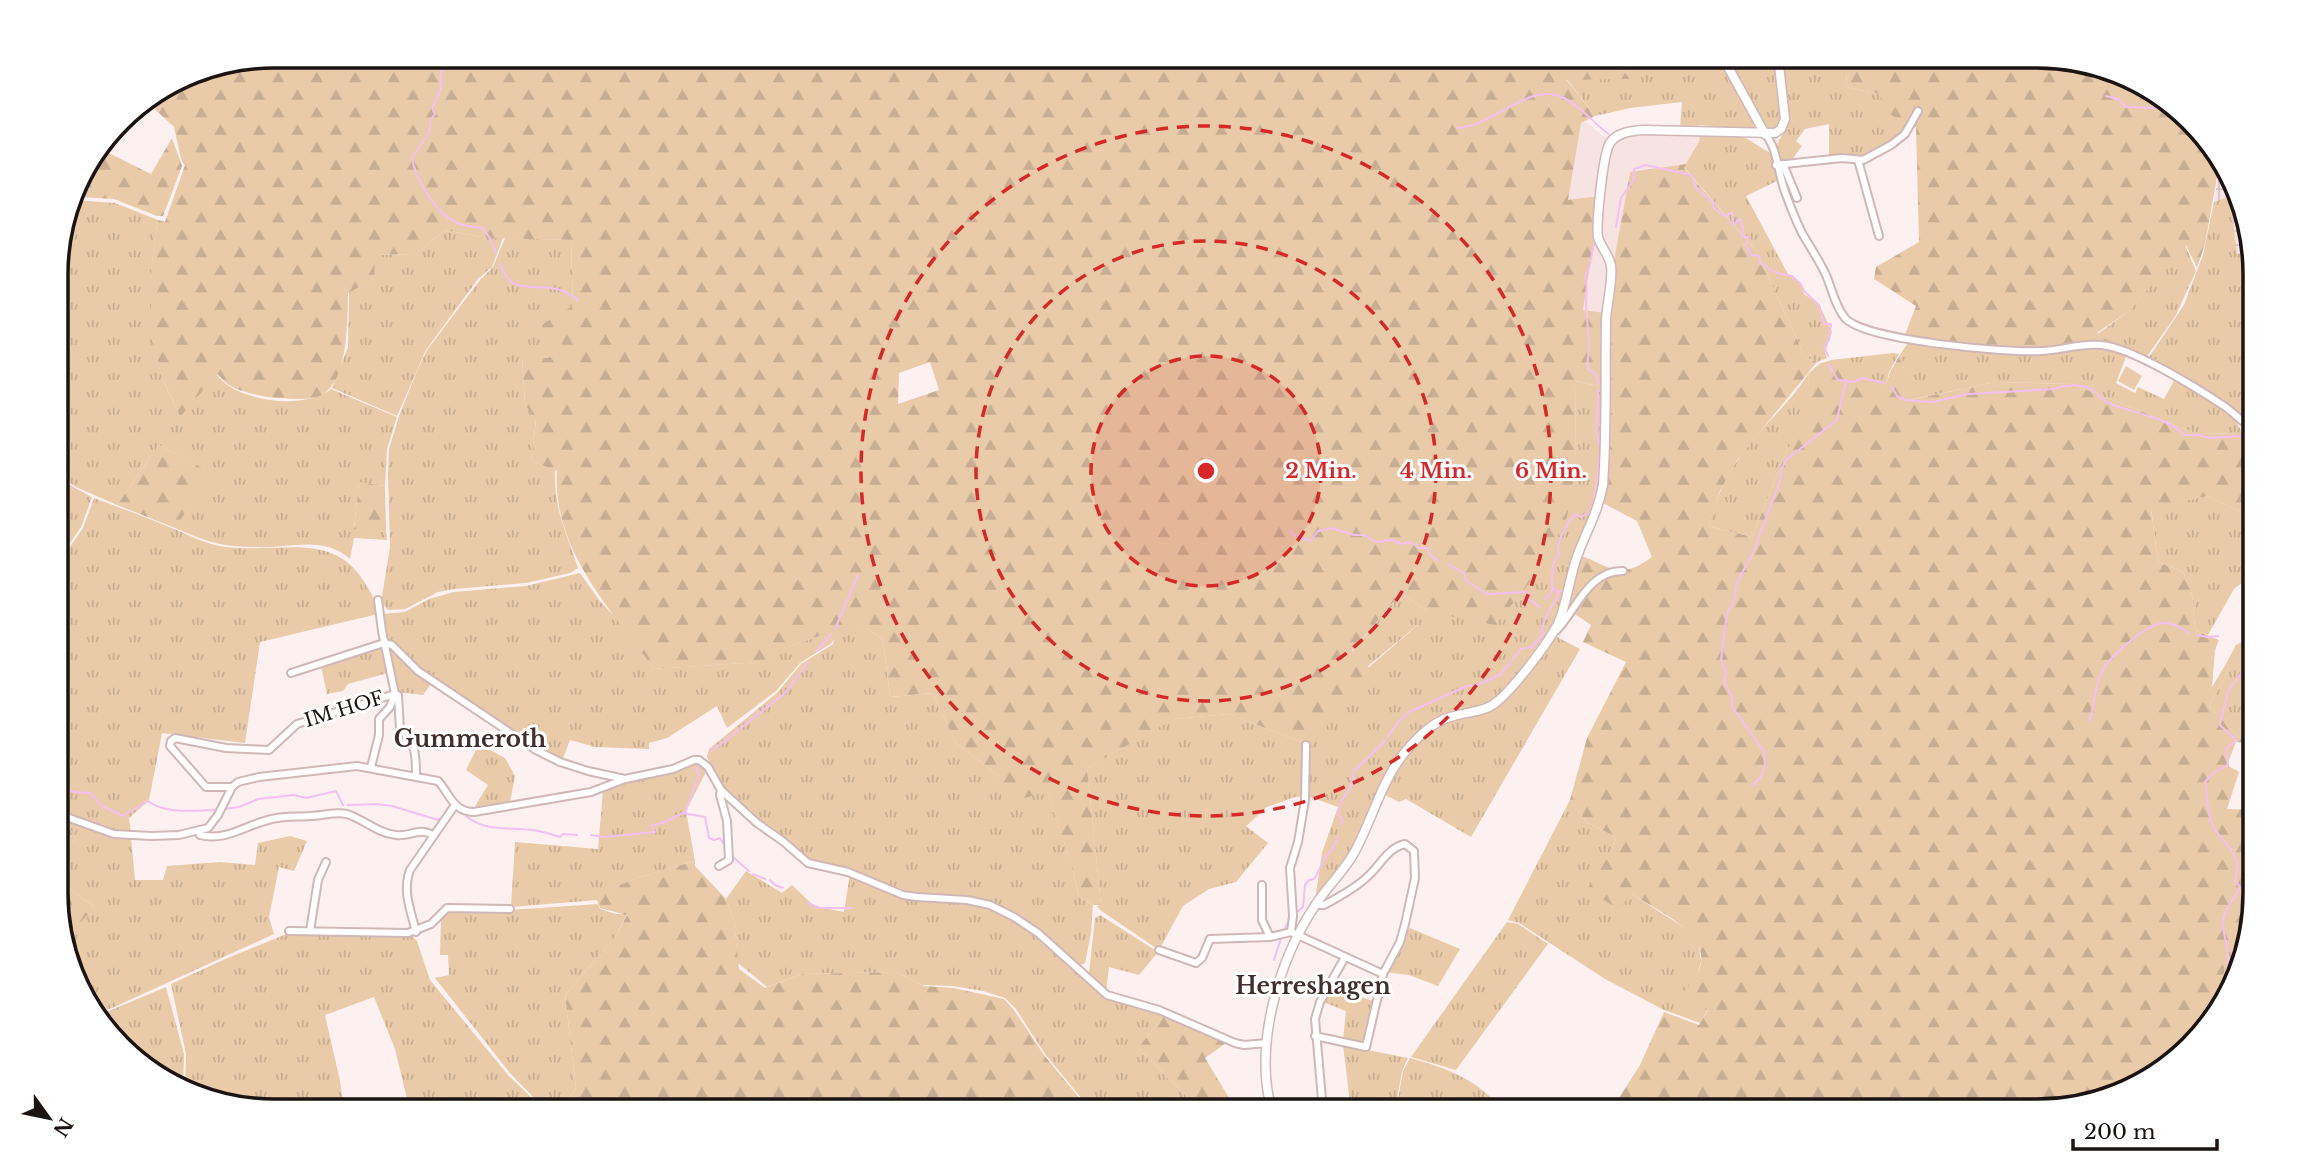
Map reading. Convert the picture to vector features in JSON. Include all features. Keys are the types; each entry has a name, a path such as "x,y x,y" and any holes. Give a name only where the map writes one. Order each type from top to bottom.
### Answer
{"main road":[{"path":"1729,68 1765,134"},
{"path":"1270,1098 1265,1074 1267,1043 1276,991 1295,933 1352,856 1392,770 1409,746 1430,726 1451,716 1492,706 1502,697 1555,631 1561,617 1578,554 1599,506 1604,469 1607,309 1612,270 1609,258 1598,239 1598,226 1608,147 1617,136 1630,131 1775,133 1781,129 1785,119 1779,68"}],"street":[{"path":"1780,165 1842,158 1858,160 1874,156 1910,127 1918,111"},
{"path":"1765,134 1771,141 1801,230 1819,262 1838,307 1855,326 1910,339 1992,349 2042,351 2101,345 2123,350 2226,407 2243,422"},
{"path":"1858,160 1879,236"},
{"path":"1780,165 1797,198"},
{"path":"1555,631 1583,593 1609,572 1623,571"},
{"path":"371,767 379,735 379,719 390,707 395,694 384,643 379,600"},
{"path":"291,673 384,643 392,645 403,658 427,677 536,750 559,762 625,779"},
{"name":"IM HOF","path":"232,787 206,787 170,746 171,741 176,738 226,748 270,750 297,723 395,694 398,695 400,729 413,742 415,748 416,775"},
{"path":"1295,933 1290,868 1298,842 1305,800 1306,745"},
{"path":"68,818 114,834 151,836 198,831 208,828 214,822 232,787 238,782 350,766 371,767 438,780 454,805 461,810 474,812 591,792 625,779 673,769 699,760 708,767 720,790 808,863 848,872 903,895 967,900 990,905 1028,925 1107,995 1159,1010 1235,1044 1267,1043"},
{"path":"719,866 725,864 730,855 727,821 720,790"},
{"path":"416,932 405,888 406,879 454,805"},
{"path":"198,831 200,835 212,838 274,818 344,813 378,831 400,836 424,831 433,835"},
{"path":"1315,905 1324,905 1368,877 1399,845 1410,846 1414,852 1413,894 1400,942 1382,974 1366,1047 1315,1036"},
{"path":"310,931 318,880 326,862"},
{"path":"1262,885 1262,920 1270,937"},
{"path":"289,931 416,932 430,924 447,908 510,909"},
{"path":"1159,950 1196,964 1202,958 1210,939 1270,937 1295,933 1382,974"},
{"path":"1321,1098 1315,1018 1320,1002 1345,957"}],"shaded area":[{"path":"1585,121 1608,140 1598,196 1567,201 1581,123"},
{"path":"1631,134 1700,135 1699,142 1686,164 1630,172 1614,261 1600,238 1607,160 1614,142"},
{"path":"2218,177 2228,197 2214,202"},
{"path":"2231,208 2241,247 2241,253 2237,254"},
{"path":"1596,227 1596,240 1607,267 1605,313 1583,310"}],"green space":[{"path":"1622,68 1726,68 1754,127 1751,130 1701,125 1680,128 1682,102 1630,108 1595,116 1567,79 1630,79"},
{"path":"1622,68 1630,79 1567,80 1595,116 1581,123 1568,200 1598,196 1583,310 1605,313 1603,387 1575,381 1576,464 1567,517 1540,570 1495,625 1428,612 1401,593 1352,651 1371,670 1311,746 1229,714 1174,719 1087,768 1101,905 1093,905 1079,897 1047,791 1002,805 1000,777 956,743 933,693 890,697 883,639 868,629 833,640 820,636 795,644 761,662 654,669 603,601 574,553 558,500 557,471 531,461 536,421 525,404 522,358 553,358 541,325 573,306 571,240 488,238 445,230 416,254 374,255 375,279 348,293 347,333 342,362 338,375 323,394 302,399 261,396 234,388 217,374 180,417 160,368 155,344 151,290 158,220 165,222 185,165 181,159 174,127 153,108 195,84 234,72 261,69","holes":["930,362 939,390 898,404 899,373"]},
{"path":"1732,68 1777,68 1783,114 1777,128 1772,130 1763,126"},
{"path":"1781,68 1847,68 1846,87 1880,94 1910,124 1890,144 1870,155 1855,157 1829,157 1829,124 1805,129 1796,141 1802,146 1791,161 1783,161 1778,159 1777,145 1785,128"},
{"path":"1847,68 2037,68 2077,72 2128,90 2173,119 2192,138 2217,175 2205,244 2197,268 2186,245 2129,311 2098,332 2097,335 2118,345 2118,348 2098,346 2021,349 1904,337 1916,306 1874,279 1876,267 1919,242 1916,127 1883,111 1880,94 1846,87"},
{"path":"1700,135 1744,137 1770,153 1779,180 1746,196 1788,274 1800,282 1804,294 1819,304 1832,332 1825,352 1827,358 1817,362 1805,357 1757,252 1684,167 1699,142"},
{"path":"172,138 182,166 163,216 114,199 83,197 108,153 151,174"},
{"path":"1686,164 1684,168 1757,252 1805,357 1817,362 1737,460 1720,491 1708,526 1752,537 1786,453 1806,416 1809,373 1819,364 1831,360 1845,376 1886,385 1901,353 1910,400 1996,382 2072,384 2198,434 2242,433 2243,513 2207,496 2151,509 2158,562 2183,572 2192,593 2197,631 2219,640 2215,650 2212,687 2227,662 2229,670 2209,706 2243,741 2236,742 2227,765 2239,772 2227,809 2243,810 2243,893 2239,930 2231,928 2221,984 2192,1029 2173,1048 2151,1064 2103,1088 2050,1098 1619,1098 1640,1065 1664,1012 1699,1025 1708,1010 1681,994 1696,976 1701,961 1699,947 1679,923 1632,894 1618,909 1588,890 1594,866 1612,855 1616,837 1588,823 1570,800 1587,738 1626,662 1583,642 1591,625 1569,610 1563,617 1580,555 1617,570 1632,568 1652,557 1637,521 1601,502 1607,332 1614,261 1630,172"},
{"path":"2228,197 2237,254 2241,253 2243,418 2147,360 2184,305 2203,255 2214,202"},
{"path":"82,201 115,203 158,220 152,272 155,344 159,368 180,416 216,374 229,386 253,396 295,401 321,395 331,389 397,417 387,449 385,486 359,483 354,528 386,532 387,540 354,538 350,559 327,546 233,546 210,542 175,528 211,473 159,445 117,505 69,482 69,261 75,221"},
{"path":"445,230 503,238 492,267 478,279 426,350 397,416 332,388 348,347 349,292 375,279 373,255 416,254"},
{"path":"505,238 571,240 573,306 553,359 522,359 525,404 536,420 531,461 555,470 556,497 578,568 570,573 526,583 438,592 405,609 388,610 381,602 390,548 389,449 399,416 427,350 493,267"},
{"path":"2185,245 2196,271 2175,317 2145,359 2096,335 2129,311"},
{"path":"1910,340 2101,346 2127,354 2116,383 2135,393 2138,387 2164,399 2175,379 2223,408 2231,415 2242,433 2198,434 2072,384 1996,382 1909,400 1901,353"},
{"path":"1899,354 1889,372 1886,385 1844,376 1831,360"},
{"path":"2126,366 2142,376 2134,390 2118,381"},
{"path":"1809,373 1807,416 1786,453 1752,537 1708,526 1720,493 1737,461"},
{"path":"1575,381 1603,387 1599,501 1552,631 1505,690 1488,705 1450,714 1429,723 1407,746 1350,854 1315,900 1322,853 1338,807 1310,797 1295,797 1267,807 1246,826 1268,843 1236,882 1209,889 1183,906 1159,950 1100,910 1097,906 1101,905 1087,768 1173,719 1229,714 1306,744 1370,670 1368,668 1427,617 1367,667 1352,652 1401,593 1428,612 1576,464"},
{"path":"159,445 212,473 175,528 117,505"},
{"path":"359,482 385,486 386,532 354,529"},
{"path":"69,484 92,497 81,527 69,545"},
{"path":"2207,496 2243,513 2243,582 2234,589 2208,635 2197,631 2192,593 2183,572 2158,562 2151,508"},
{"path":"94,498 214,545 320,550 337,556 353,567 377,606 378,614 260,642 245,743 162,733 149,800 129,818 131,833 108,831 68,815 69,549 83,528"},
{"path":"580,573 654,669 760,662 795,644 820,636 833,640 800,663 776,691 727,728 717,706 667,738 649,743 649,749 595,747 570,740 562,761 537,748 419,670 394,643 385,641 382,614 405,612 429,599 454,592 526,586"},
{"path":"868,629 883,639 890,697 933,693 956,743 1000,777 1047,791 1079,897 1093,905 1085,963 1079,966 1018,915 988,901 966,897 918,895 853,871 816,863 759,821 719,784 707,757 709,749 777,693 801,664 833,644 834,639"},
{"path":"1555,636 1580,649 1471,837 1406,799 1399,802 1383,794 1394,772 1411,750 1433,729 1451,720 1482,713"},
{"path":"2243,642 2243,741 2209,706 2229,670 2227,662 2236,645"},
{"path":"382,646 388,673 348,684 343,691 327,694 321,666"},
{"path":"389,646 431,684 423,695 398,692"},
{"path":"479,744 505,758 515,776 510,802 474,808 488,785 466,770"},
{"path":"694,763 701,763 707,770 686,811 695,861 640,877 596,895 597,900 511,907 515,842 598,849 603,790 630,780 676,771"},
{"path":"1570,800 1588,823 1616,837 1612,855 1632,894 1691,932 1698,942 1701,961 1696,980 1708,1009 1700,1023 1664,1010 1605,979 1519,923 1508,920"},
{"path":"68,821 106,836 131,837 135,880 163,880 167,866 220,862 255,865 258,843 290,836 307,841 294,871 279,867 269,917 274,934 105,1010 79,959 72,933 71,926 95,907 68,887 68,843 76,840"},
{"path":"68,826 76,840 68,843"},
{"path":"695,861 695,866 726,899 734,920 739,969 765,988 803,974 896,972 924,986 953,988 1004,999 1080,1099 568,1099 576,1088 565,995 616,936 627,915 600,908 595,895 640,877"},
{"path":"746,871 782,893 792,885 814,906 844,912 850,874 903,896 972,903 991,908 1036,935 1106,997 1164,1015 1138,1048 1188,1098 1082,1099 1045,1054 1016,1009 1005,998 983,991 922,985 896,972 803,974 767,987 738,963 734,920 726,899"},
{"path":"68,887 95,907 71,929"},
{"path":"598,904 600,909 627,914 616,936 565,995 576,1088 568,1099 535,1099 510,1073 435,978 449,975 448,955 440,955 441,920 452,909 510,910"},
{"path":"1100,915 1158,952 1139,975 1109,967 1106,992 1089,973 1095,918"},
{"path":"1507,922 1518,924 1548,944 1456,1070 1411,1057"},
{"path":"2231,927 2239,930 2223,981"},
{"path":"1410,928 1460,949 1438,986 1409,975 1384,972"},
{"path":"289,933 412,936 417,941 430,980 508,1075 533,1099 407,1099 395,1049 374,997 325,1015 342,1099 247,1097 195,1083 185,1078 186,1054 171,984"},
{"path":"166,987 184,1054 183,1077 138,1048 107,1012"},
{"path":"1330,987 1373,1001 1364,1045 1343,1041 1346,1011 1323,1002"},
{"path":"1164,1015 1226,1043 1205,1058 1229,1098 1188,1098 1138,1048"},
{"path":"1343,1045 1408,1058 1402,1071 1397,1098 1349,1098"},
{"path":"1410,1058 1438,1066 1462,1077 1492,1098 1398,1098 1403,1071"}],"waterway":[{"path":"445,69 441,71 441,89 432,108 435,114 430,121 429,133 412,158 414,167 436,206 462,225 482,228 496,253"},
{"path":"1457,128 1471,126 1525,99 1551,94 1570,102 1610,135"},
{"path":"2106,96 2118,99 2126,107 2157,107"},
{"path":"1616,227 1621,198 1634,179 1634,169 1646,165 1691,175 1697,189 1713,202 1713,208 1725,216 1732,213 1733,225 1740,219 1742,236 1748,237 1746,245 1751,255 1760,256 1760,263 1777,273 1792,276 1819,305 1824,324 1831,324 1829,340 1824,346 1828,356"},
{"path":"1596,240 1585,276 1589,343 1587,366 1596,374 1598,384"},
{"path":"500,264 511,282 526,287 553,288 578,300"},
{"path":"1828,364 1838,380 1854,382 1862,378 1885,383"},
{"path":"1752,786 1761,777 1765,765 1764,751 1732,707 1732,697 1724,681 1726,672 1721,660 1727,613 1734,601 1736,584 1752,555 1786,460 1837,420 1846,381"},
{"path":"1892,387 1897,396 1905,400 1932,402 1968,394 2083,386 2093,390 2106,402 2160,420 2184,435 2209,438 2241,436"},
{"path":"1341,825 1343,819 1338,815 1339,807 1351,786 1354,769 1384,742 1398,722 1409,712 1501,674 1521,649 1532,647 1544,633 1544,621 1560,591 1552,587 1553,566 1559,555 1560,539 1576,514 1581,517 1590,512 1595,497 1600,448 1596,429 1598,390"},
{"path":"1290,530 1294,535 1310,541 1318,531 1331,528 1364,535 1376,542 1410,542 1419,548 1427,548 1437,560"},
{"path":"1448,564 1464,573 1466,580 1486,594 1526,592 1527,598 1540,607"},
{"path":"835,629 858,575"},
{"path":"1545,599 1552,593 1552,589"},
{"path":"2090,721 2101,673 2129,642 2148,629 2164,623 2189,633"},
{"path":"817,651 831,634"},
{"path":"2197,635 2218,636"},
{"path":"712,751 786,692 808,662"},
{"path":"2228,969 2224,917 2240,887 2235,881 2237,869 2233,853 2211,821 2205,782 2212,774 2228,765 2226,749 2236,740 2220,725 2228,691 2243,671"},
{"path":"685,813 699,774 696,769 701,765"},
{"path":"68,789 90,793 102,806 123,816 148,801 172,810 216,810"},
{"path":"224,809 239,807 258,799 294,795 306,798 336,791 343,805"},
{"path":"348,805 377,804 438,820 442,817"},
{"path":"591,835 604,837 655,832 651,826 683,813 705,817 709,838 720,838 723,843"},
{"path":"466,816 489,827 536,830 560,837 563,834 577,835"},
{"path":"1296,913 1303,907 1305,885 1314,879 1338,837"},
{"path":"734,858 749,871"},
{"path":"753,874 765,879"},
{"path":"770,880 783,888"},
{"path":"808,903 820,908 852,908"},
{"path":"1284,930 1290,919"},
{"path":"1274,960 1281,938"}],"district":[{"name":"Gummeroth","path":"470,739"},
{"name":"Herreshagen","path":"1313,986"}]}
